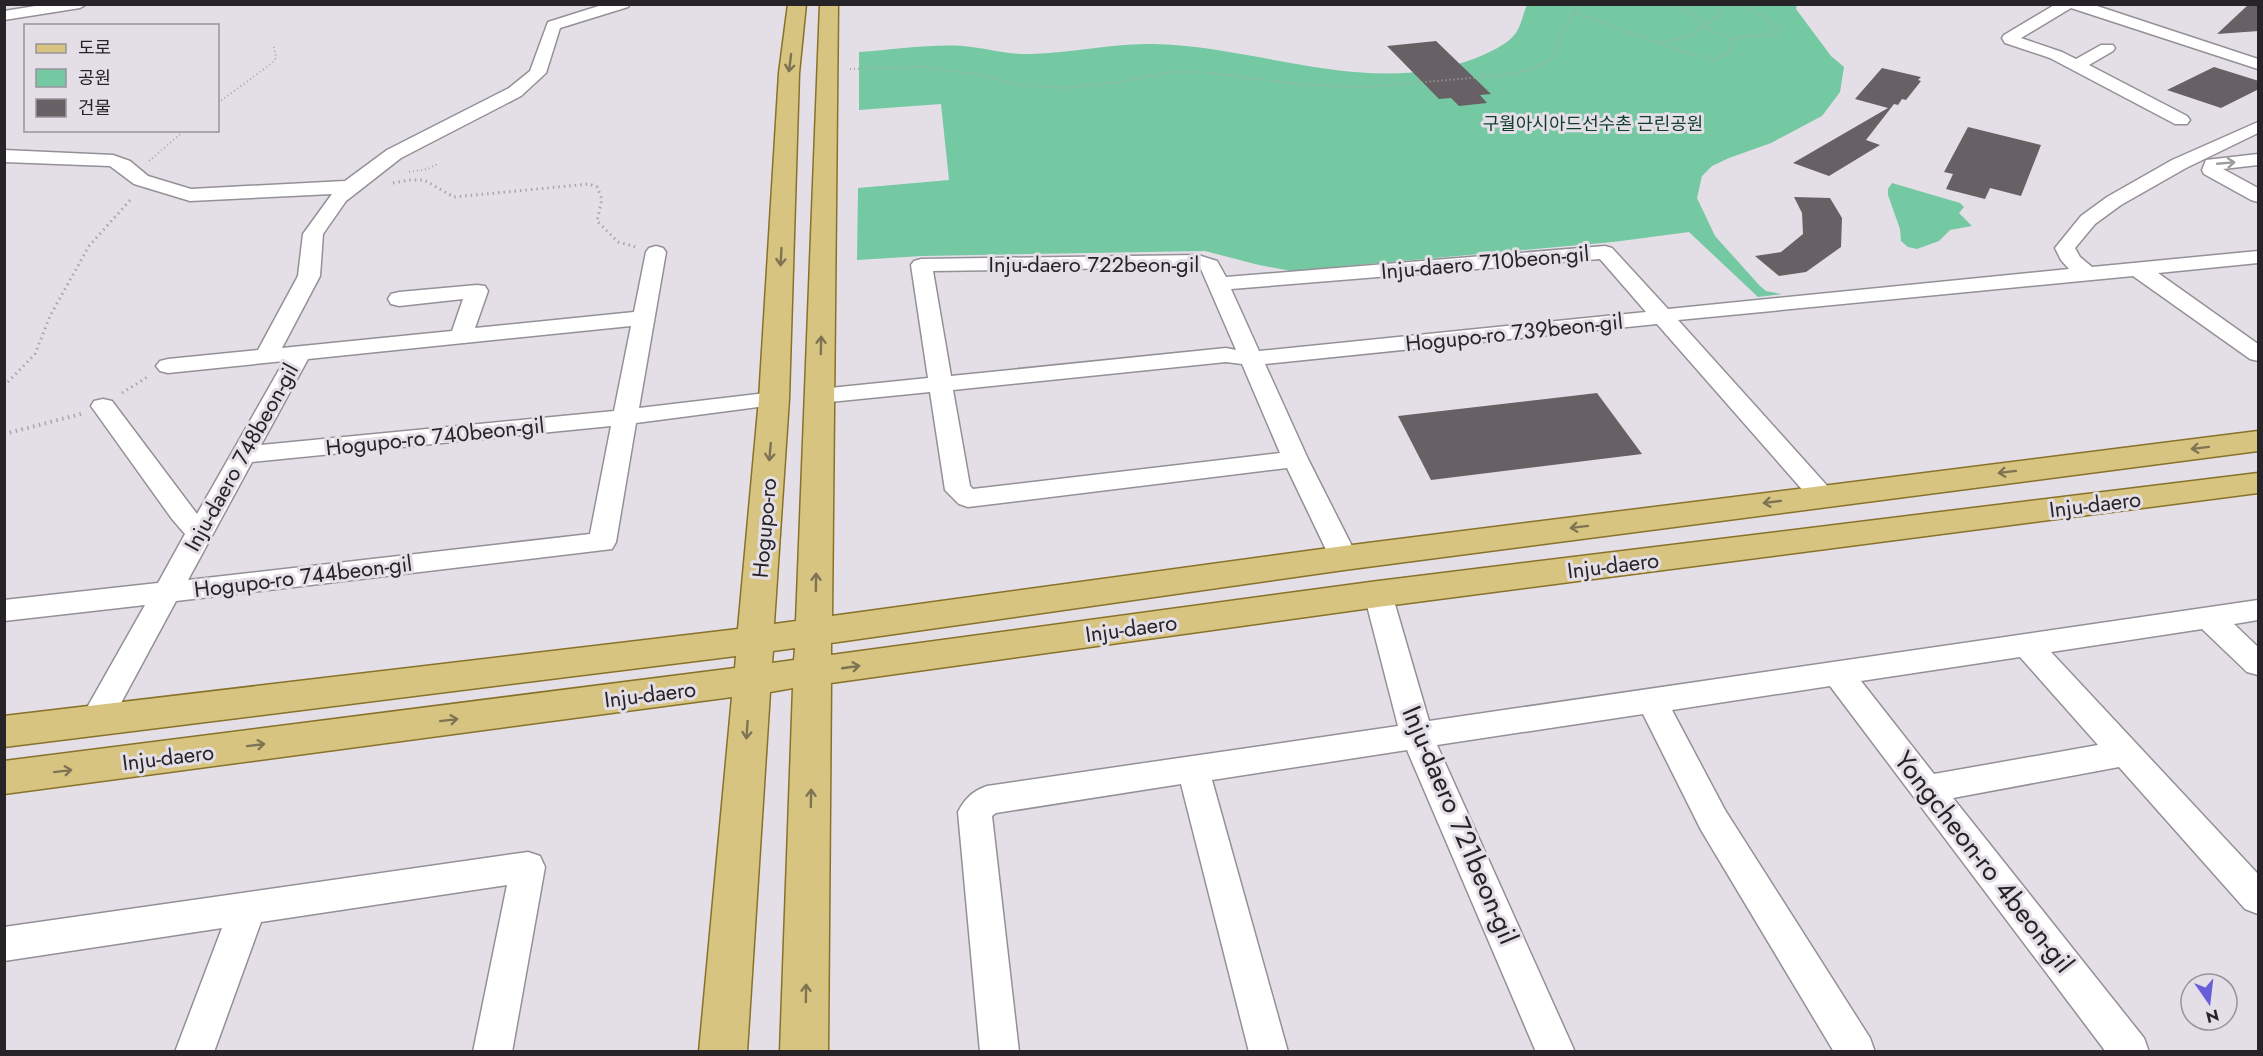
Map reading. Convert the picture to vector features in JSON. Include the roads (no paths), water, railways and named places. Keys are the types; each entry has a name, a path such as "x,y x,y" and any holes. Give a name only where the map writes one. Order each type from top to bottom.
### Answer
{"main road":[{"name":"Hogupo-ro","path":"723,1052 774,399 789,73 797,4"},
{"path":"804,1052 829,4"},
{"name":"Inju-daero","path":"4,732 755,640 1344,558 1822,495 2259,441"},
{"name":"Inju-daero","path":"4,778 814,672 1378,594 2259,483"}],"street":[{"path":"4,16 80,4"},
{"name":"Inju-daero 748beon-gil","path":"266,356 309,276 313,234 339,197 394,154 515,92 538,73 553,25 623,4"},
{"path":"2067,4 2010,38 2016,43 2056,55 2181,120"},
{"path":"2074,4 2259,64"},
{"path":"2076,66 2107,48"},
{"path":"2087,274 2071,260 2065,248 2088,220 2115,201 2179,164 2259,127"},
{"path":"4,156 113,161 141,178 190,195 210,196 350,187"},
{"path":"2259,160 2212,164 2211,170 2259,196"},
{"path":"627,417 656,252"},
{"name":"Inju-daero 710beon-gil","path":"1219,285 1605,252 1822,495"},
{"name":"Hogupo-ro 739beon-gil","path":"820,396 1226,355 1251,358 2259,257"},
{"name":"Inju-daero 722beon-gil","path":"940,383 921,265 1198,261 1210,265 1295,459 1344,558"},
{"path":"2138,269 2259,354"},
{"path":"399,299 477,291 461,337"},
{"name":"Inju-daero 748beon-gil","path":"168,366 645,318"},
{"name":"Inju-daero 748beon-gil","path":"96,720 165,592 300,353"},
{"path":"940,383 958,489 968,498 1295,459"},
{"name":"Hogupo-ro 740beon-gil","path":"243,455 627,417 774,399"},
{"path":"103,406 181,513 199,532"},
{"name":"Hogupo-ro 744beon-gil","path":"4,611 602,542 627,417"},
{"name":"Inju-daero 721beon-gil","path":"1378,594 1417,736 1556,1052"},
{"path":"1000,1052 975,812 987,800 2259,610"},
{"path":"2208,618 2259,664"},
{"path":"2027,645 2259,898"},
{"name":"Yongcheon-ro 4beon-gil","path":"1837,673 2130,1052"},
{"path":"1652,701 1713,820 1856,1052"},
{"path":"1927,789 2125,753"},
{"path":"1193,769 1269,1052"},
{"path":"4,944 528,867 492,1052"},
{"path":"194,1052 248,908"}],"park label":[{"name":"구월아시아드선수촌 근린공원","path":"1593,124"}]}
